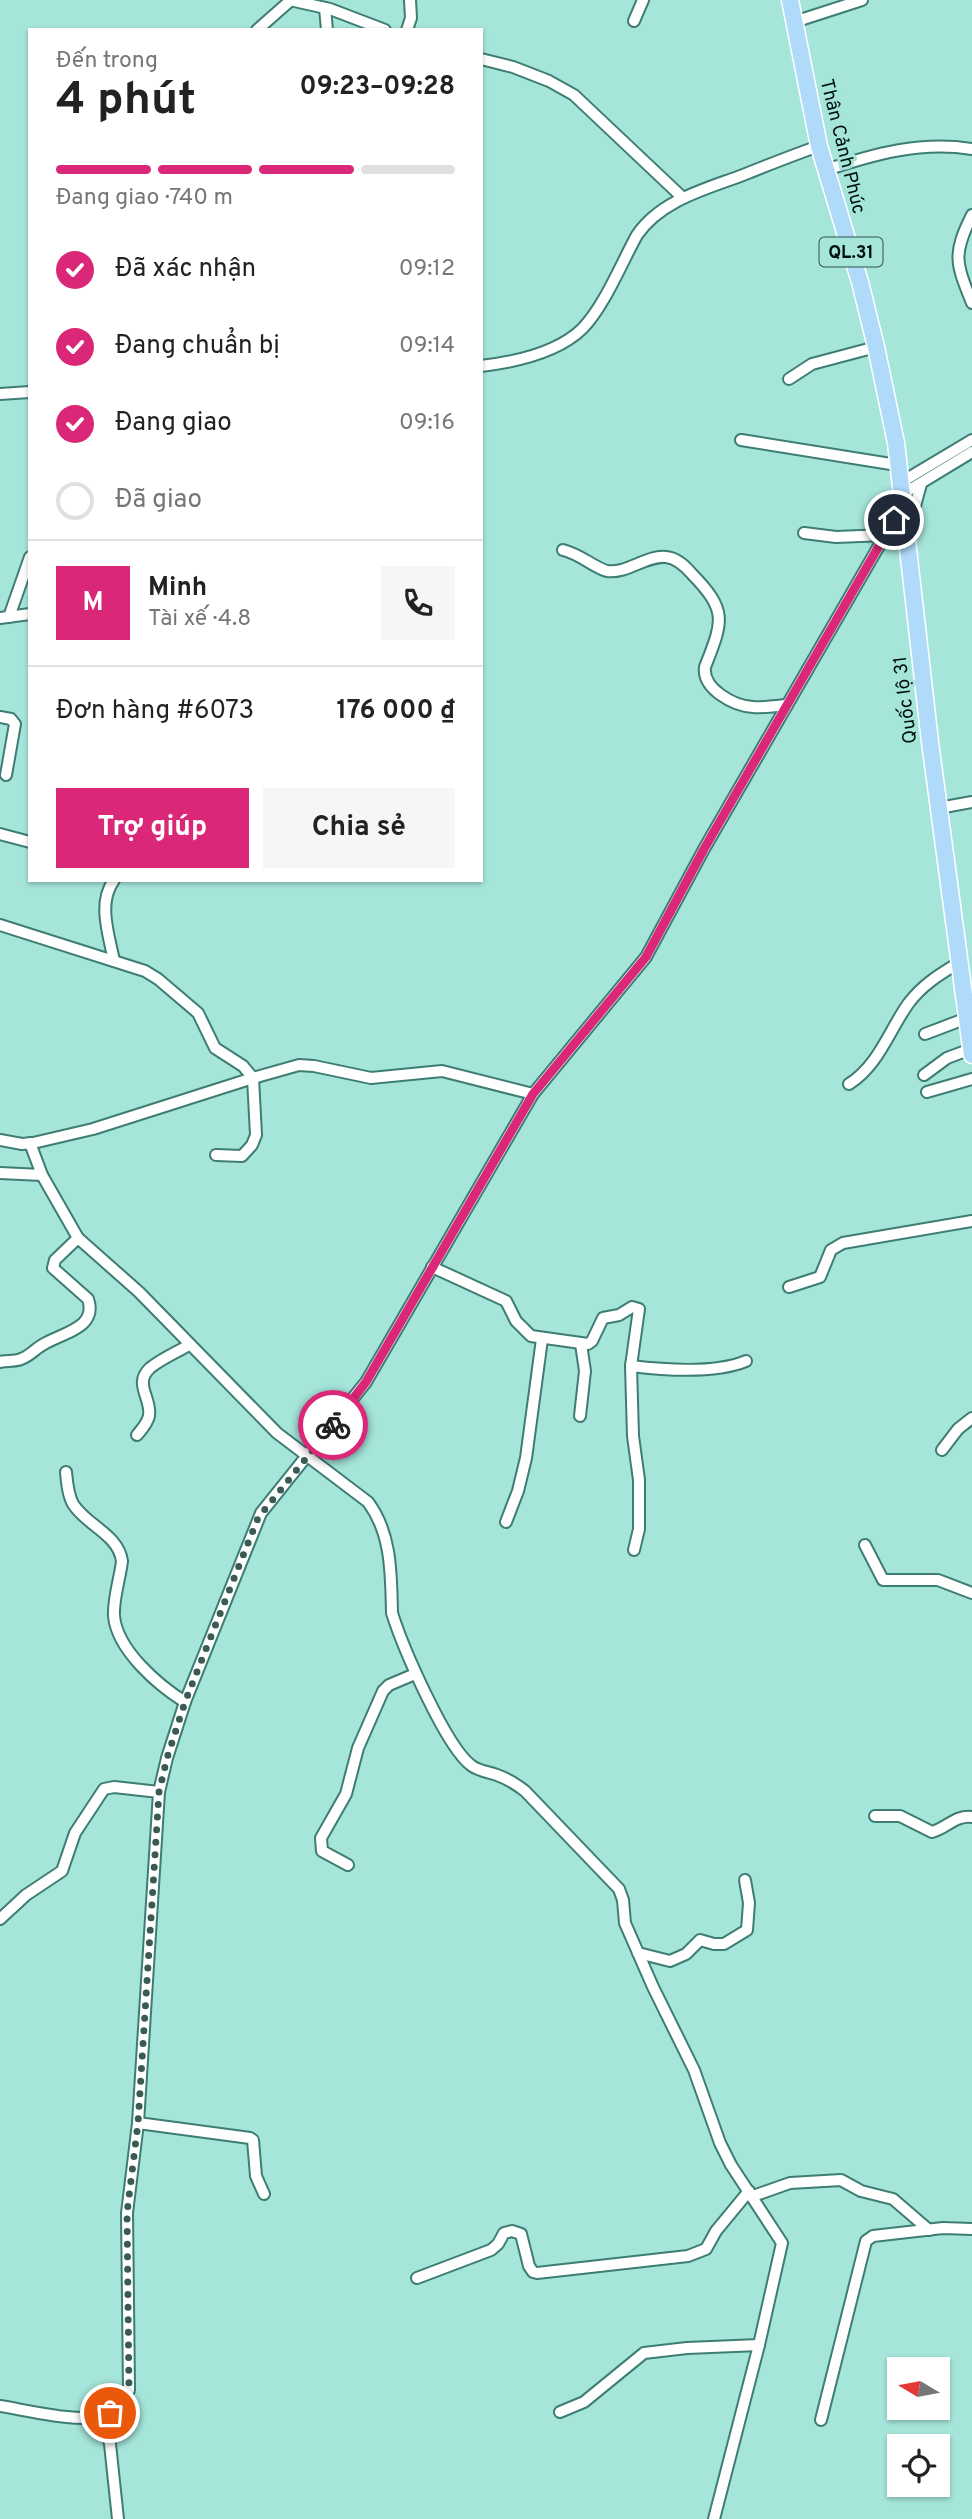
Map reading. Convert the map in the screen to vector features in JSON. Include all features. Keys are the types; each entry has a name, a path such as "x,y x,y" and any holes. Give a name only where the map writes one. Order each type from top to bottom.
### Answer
{"highway":[{"name":"Thân Cảnh Phúc","path":"790,0 819,146 876,346 896,443 901,495"},
{"name":"Quốc lộ 31","path":"901,495 972,1055"}],"street":[{"path":"259,28 291,0 325,8 380,28"},
{"path":"408,28 411,18 410,0"},
{"path":"634,21 643,0"},
{"path":"794,22 862,0"},
{"path":"325,8 327,28"},
{"path":"483,60 513,67 549,81 574,95 683,198"},
{"path":"483,366 525,357 551,348 573,336 594,314 644,226 683,198 819,146"},
{"path":"826,170 915,146 972,149"},
{"path":"972,215 957,254 972,303"},
{"path":"789,380 813,364 876,346"},
{"path":"0,394 28,392"},
{"path":"741,440 897,465"},
{"path":"0,2406 45,2413 102,2416 120,2406 129,2390 127,2222 138,2123 159,1792 185,1702 258,1518 366,1382 533,1094 646,957 704,849 886,535 901,495 972,440"},
{"path":"896,443 907,465 920,478"},
{"path":"920,478 972,452"},
{"path":"906,541 920,478"},
{"path":"804,533 836,537 886,535"},
{"path":"563,550 581,555 600,568 611,571 663,556 681,563 710,593 719,612 719,622 704,673 708,682 734,702 745,706 787,705"},
{"path":"4,617 28,562"},
{"path":"4,617 28,614"},
{"path":"0,717 10,719 15,724 6,775"},
{"path":"939,808 972,802"},
{"path":"0,834 28,841"},
{"path":"113,882 105,902 114,961"},
{"path":"2,928 152,975 191,1006 203,1020 215,1048 243,1066 253,1078 256,1135 252,1145 242,1156 216,1155"},
{"path":"849,1084 869,1067 918,993 935,977 960,962"},
{"path":"925,1034 967,1018"},
{"path":"924,1075 947,1058 971,1049"},
{"path":"0,1140 30,1143 127,1119 253,1078 307,1065 371,1078 442,1071 533,1094"},
{"path":"927,1092 972,1079"},
{"path":"30,1143 42,1175 78,1238 139,1292 277,1433 360,1495 374,1510 390,1553 392,1613 415,1674 435,1713 464,1759 475,1768 509,1780 525,1791 611,1880 623,1900 625,1923 694,2070 724,2154 782,2243 760,2345 714,2519"},
{"path":"0,1173 42,1175"},
{"path":"789,1287 820,1278 831,1250 843,1243 972,1221"},
{"path":"0,1362 25,1358 44,1344 78,1328 88,1317 88,1298 53,1268 55,1261 78,1238"},
{"path":"432,1268 506,1301 516,1321 531,1336 542,1339 581,1344 592,1341 603,1318 638,1307 631,1366 633,1436 639,1480 639,1529 634,1550"},
{"path":"506,1522 526,1458 542,1339"},
{"path":"580,1416 585,1371 581,1344"},
{"path":"137,1435 148,1417 149,1403 142,1389 146,1373 189,1345"},
{"path":"631,1366 657,1369 700,1368 735,1366 746,1361"},
{"path":"942,1450 958,1429 972,1418"},
{"path":"66,1472 71,1502 115,1543 121,1554 114,1614 118,1630 143,1669 162,1687 185,1702"},
{"path":"864,1545 883,1580 937,1580 972,1593"},
{"path":"348,1865 322,1851 321,1838 346,1794 358,1748 383,1691 389,1685 415,1674"},
{"path":"0,1919 26,1895 62,1871 75,1833 104,1789 114,1787 159,1792"},
{"path":"875,1816 900,1816 932,1832 943,1829 955,1819 972,1817"},
{"path":"638,1953 670,1961 686,1954 700,1940 724,1944 745,1931 749,1924 745,1880"},
{"path":"138,2123 250,2138 253,2140 256,2176 264,2194"},
{"path":"417,2278 491,2250 505,2233 512,2231 521,2234 529,2266 537,2273 688,2256 706,2249 716,2231 751,2193 790,2183 841,2180 861,2191 892,2199 929,2230"},
{"path":"821,2420 866,2241 873,2236 972,2229"},
{"path":"560,2412 584,2402 644,2353 760,2345"},
{"path":"102,2416 110,2444 118,2519"}],"way so far":[{"path":"110,2413 120,2406 129,2390 127,2213 138,2123 159,1792 185,1702 258,1518 333,1425"}],"route":[{"path":"333,1425 366,1382 533,1094 646,957 704,849 894,520"}]}
